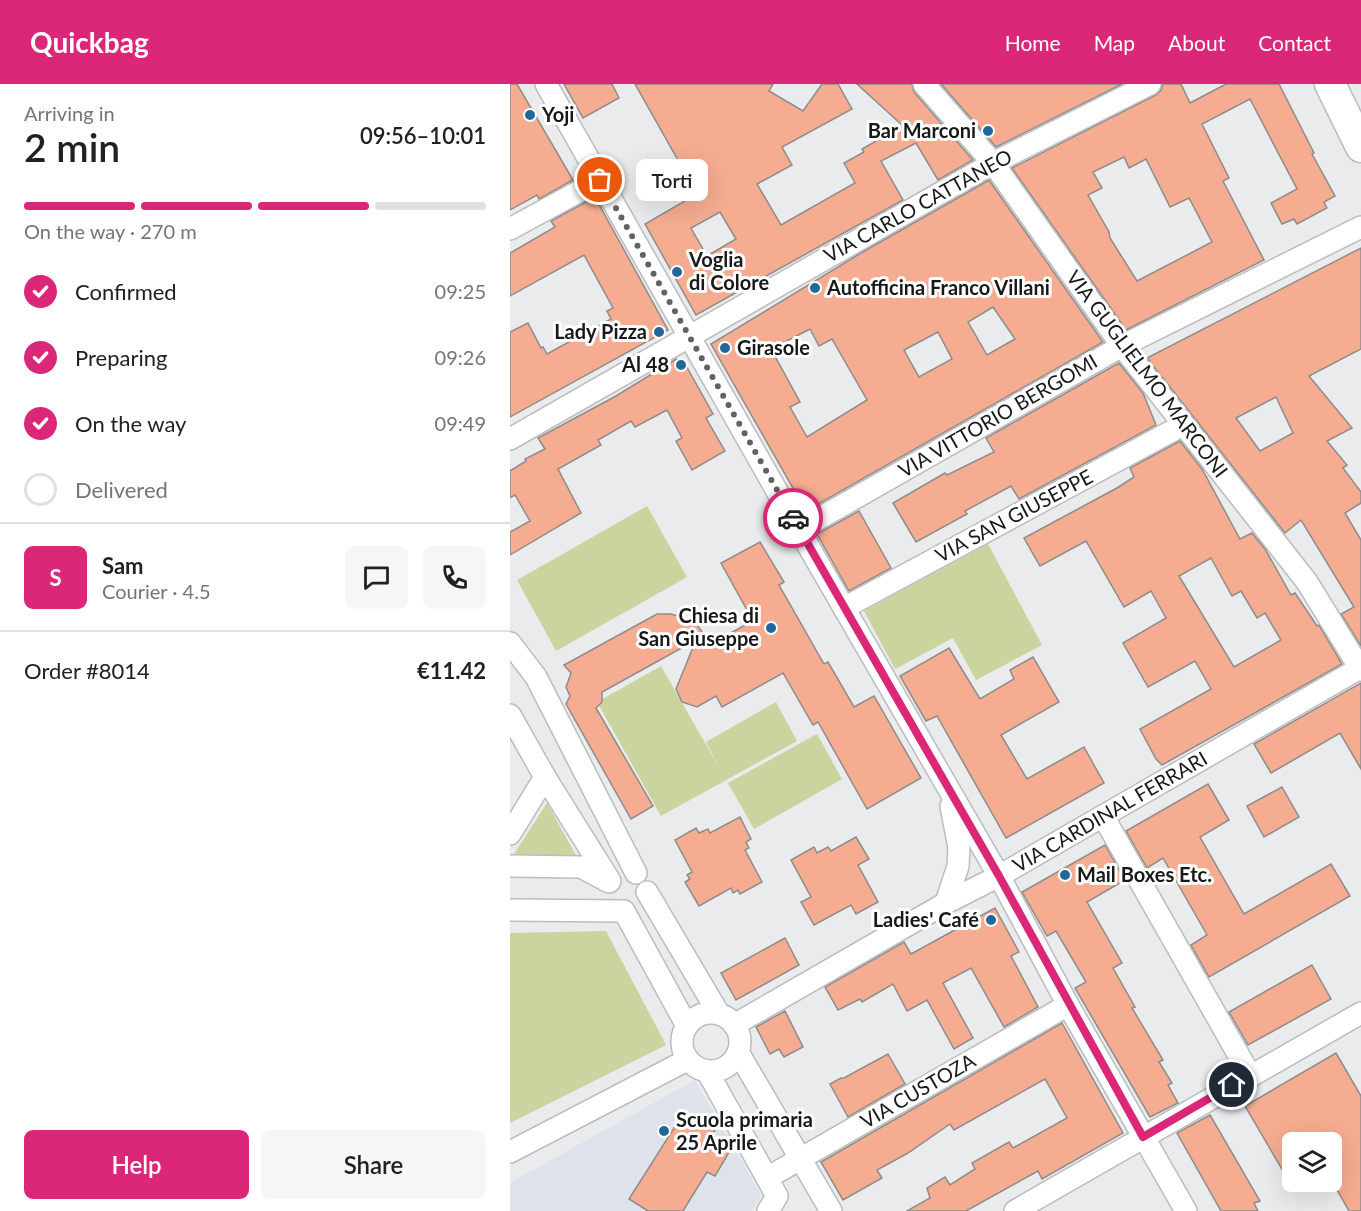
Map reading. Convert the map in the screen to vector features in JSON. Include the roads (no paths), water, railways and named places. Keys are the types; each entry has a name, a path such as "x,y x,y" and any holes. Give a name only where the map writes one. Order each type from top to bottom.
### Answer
{"main road":[{"path":"1344,100 1361,147"}],"street":[{"path":"546,84 799,530 999,876 1068,1005 1186,1211"},
{"name":"VIA GUGLIELMO MARCONI","path":"924,84 993,162 1122,346 1307,582 1360,669"},
{"name":"VIA CARLO CATTANEO","path":"510,439 993,162 1150,84"},
{"path":"510,229 600,180"},
{"name":"VIA VITTORIO BERGOMI","path":"799,530 1122,346 1361,227"},
{"name":"VIA SAN GIUSEPPE","path":"844,608 1183,425"},
{"path":"510,643 536,677 636,873 645,881 647,892 727,1020 738,1033 738,1052 726,1067 717,1071 707,1071 693,1066 687,1060 681,1043 682,1034 687,1026 701,1015 727,1020"},
{"name":"VIA CARDINAL FERRARI","path":"727,1020 999,876 1360,669"},
{"path":"510,715 545,777 610,882"},
{"path":"510,834 545,777"},
{"path":"946,903 958,867 960,848 947,788"},
{"path":"1103,816 1251,1075"},
{"path":"510,866 581,867 610,882"},
{"path":"636,873 621,872 610,882 607,891 609,900 615,907 624,911 687,1026"},
{"path":"510,910 633,911 640,907 647,892"},
{"name":"VIA CUSTOZA","path":"771,1195 800,1159 1068,1005"},
{"path":"1015,1211 1361,1013"},
{"path":"738,1052 826,1208"},
{"path":"510,1152 687,1060"},
{"path":"707,1071 771,1195"}],"place":[{"name":"Yoji","path":"530,115"},
{"name":"Bar Marconi","path":"988,131"},
{"name":"Torti","path":"600,180"},
{"name":"Voglia di Colore","path":"677,272"},
{"name":"Autofficina Franco Villani","path":"815,288"},
{"name":"Lady Pizza","path":"659,332"},
{"name":"Girasole","path":"725,348"},
{"name":"Al 48","path":"681,365"},
{"name":"Chiesa di San Giuseppe","path":"771,628"},
{"name":"Mail Boxes Etc.","path":"1065,875"},
{"name":"Ladies' Café","path":"991,920"},
{"name":"Scuola primaria 25 Aprile","path":"664,1131"}]}
